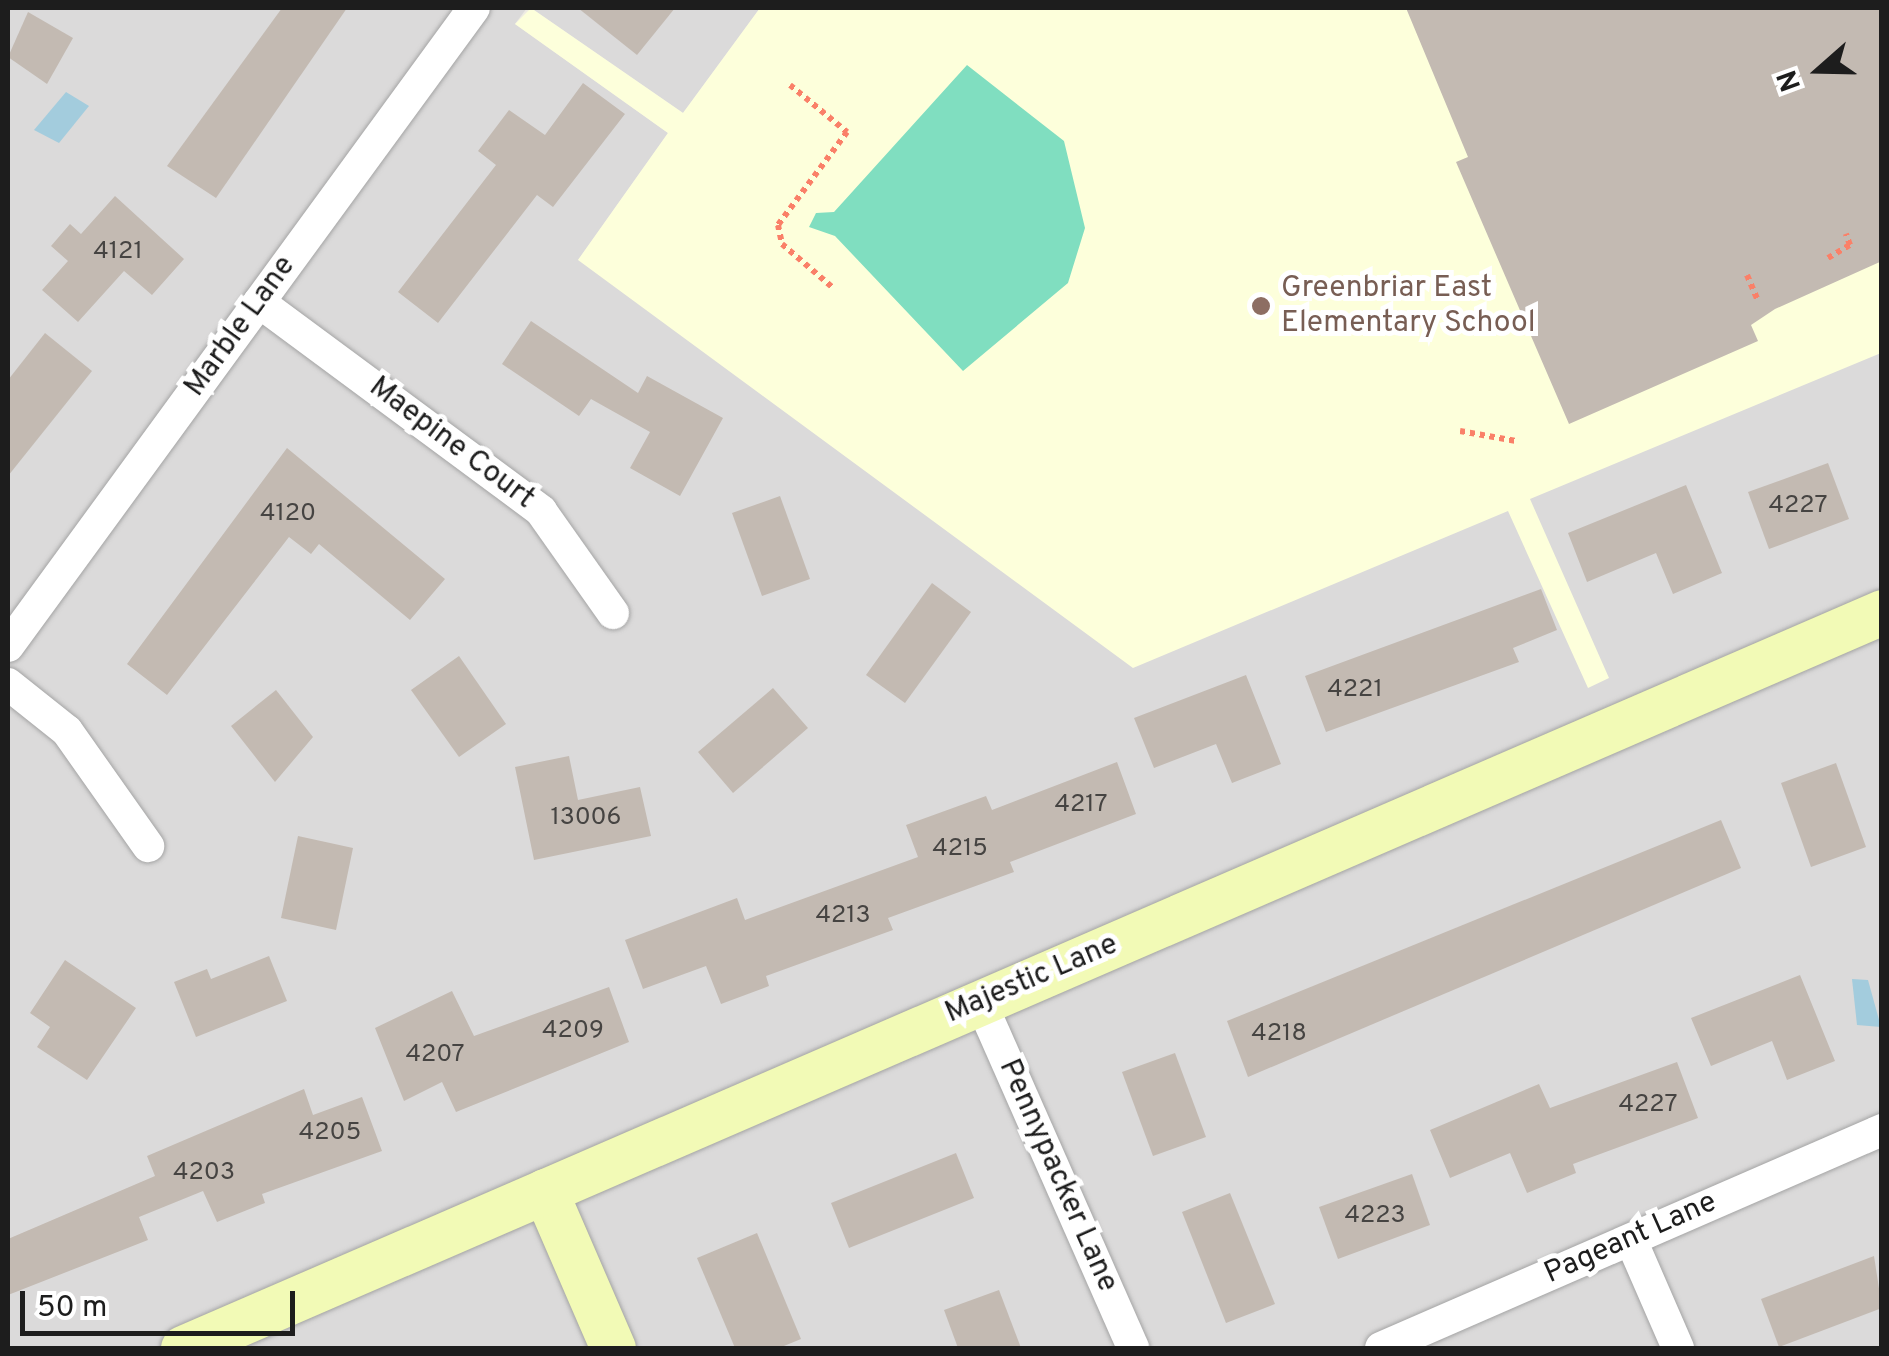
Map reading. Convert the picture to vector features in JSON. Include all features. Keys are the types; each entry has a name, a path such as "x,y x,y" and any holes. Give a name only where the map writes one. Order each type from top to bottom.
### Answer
{"street":[{"name":"Marble Lane","path":"8,646 474,8"},
{"name":"Maepine Court","path":"259,302 541,511 613,613"},
{"name":"Majestic Lane","path":"182,1348 981,1002 1878,623"},
{"path":"8,684 66,731 148,846"},
{"name":"Pennypacker Lane","path":"981,1002 1133,1348"},
{"name":"Pageant Lane","path":"1382,1348 1882,1130"},
{"path":"545,1192 612,1348"},
{"path":"1630,1240 1678,1348"}],"path":[{"path":"790,85 847,132 778,225 782,244 832,287"},
{"path":"1828,258 1850,245 1846,234"},
{"path":"1747,275 1758,301"},
{"path":"1460,431 1516,441"}],"shaded area":[{"path":"8,8 527,8 515,24 668,133 578,260 1881,331 1881,1348 8,1348"},
{"path":"531,8 760,8 683,113"},
{"name":"Greenbriar East Elementary School","path":"531,8 683,113 760,8 1881,8 1881,353 1530,499 1609,678 1588,688 1508,511 1133,668 578,260 668,133 515,24"}],"green space":[{"path":"967,65 1064,141 1085,228 1068,283 963,371 835,236 809,227 816,213 834,212"}],"water":[{"path":"66,92 89,106 59,143 34,130"},
{"path":"1852,979 1868,980 1881,1027 1857,1025"}],"building":[{"path":"282,8 347,8 216,198 167,166"},
{"path":"578,8 675,8 637,55"},
{"path":"1406,8 1882,8 1882,261 1775,309 1751,325 1758,341 1569,424 1456,162 1468,157"},
{"path":"28,12 73,38 47,84 8,57"},
{"path":"583,83 625,114 553,207 537,195 438,323 398,292 496,165 478,151 509,110 545,135"},
{"path":"115,196 184,259 152,295 124,271 78,322 42,290 68,261 51,246 70,224 81,234"},
{"path":"531,321 638,393 647,376 723,418 680,496 630,468 650,432 591,399 579,416 502,364"},
{"path":"45,333 92,371 8,476 8,380"},
{"path":"287,448 445,579 410,620 319,544 311,554 289,537 167,695 127,664"},
{"path":"1828,463 1849,519 1769,549 1748,492"},
{"path":"1686,485 1722,573 1673,594 1656,553 1587,582 1568,533"},
{"path":"780,496 810,579 762,596 732,513"},
{"path":"932,583 971,612 905,703 866,675"},
{"path":"1541,589 1557,630 1513,648 1519,662 1326,732 1305,676"},
{"path":"459,656 506,724 459,757 411,690"},
{"path":"1246,675 1281,764 1232,783 1216,744 1154,768 1134,718"},
{"path":"773,688 808,728 733,793 698,752"},
{"path":"276,690 313,737 275,782 231,726"},
{"path":"569,756 578,800 640,787 651,836 534,860 515,767"},
{"path":"1117,762 1136,814 1010,862 1014,872 888,918 893,930 766,976 769,986 721,1004 706,966 643,989 625,940 737,898 745,920 918,857 906,825 986,796 992,810"},
{"path":"1836,763 1866,847 1811,867 1781,783"},
{"path":"1721,820 1741,868 1248,1077 1227,1021"},
{"path":"298,836 353,848 336,930 281,918"},
{"path":"269,956 287,1001 196,1037 174,982 207,969 211,979"},
{"path":"65,960 136,1008 87,1080 37,1047 50,1027 30,1013"},
{"path":"1800,975 1835,1061 1787,1080 1772,1041 1711,1066 1691,1018"},
{"path":"609,987 629,1042 456,1112 442,1082 404,1101 375,1028 452,991 474,1036"},
{"path":"1175,1053 1206,1137 1153,1156 1122,1072"},
{"path":"1677,1062 1698,1118 1573,1164 1576,1173 1527,1193 1510,1153 1450,1178 1430,1130 1539,1084 1550,1108"},
{"path":"304,1089 313,1115 362,1097 382,1151 262,1194 265,1203 217,1222 203,1191 139,1217 148,1240 8,1295 8,1239 155,1176 147,1156"},
{"path":"956,1153 974,1198 849,1248 831,1203"},
{"path":"1412,1174 1430,1225 1338,1259 1319,1207"},
{"path":"1230,1193 1275,1304 1226,1323 1182,1212"},
{"path":"757,1233 801,1339 779,1348 735,1348 697,1258"},
{"path":"1874,1256 1882,1308 1779,1347 1761,1299"},
{"path":"999,1290 1021,1348 958,1348 944,1310"}],"place":[{"name":"Greenbriar East Elementary School","path":"1261,306"}]}
